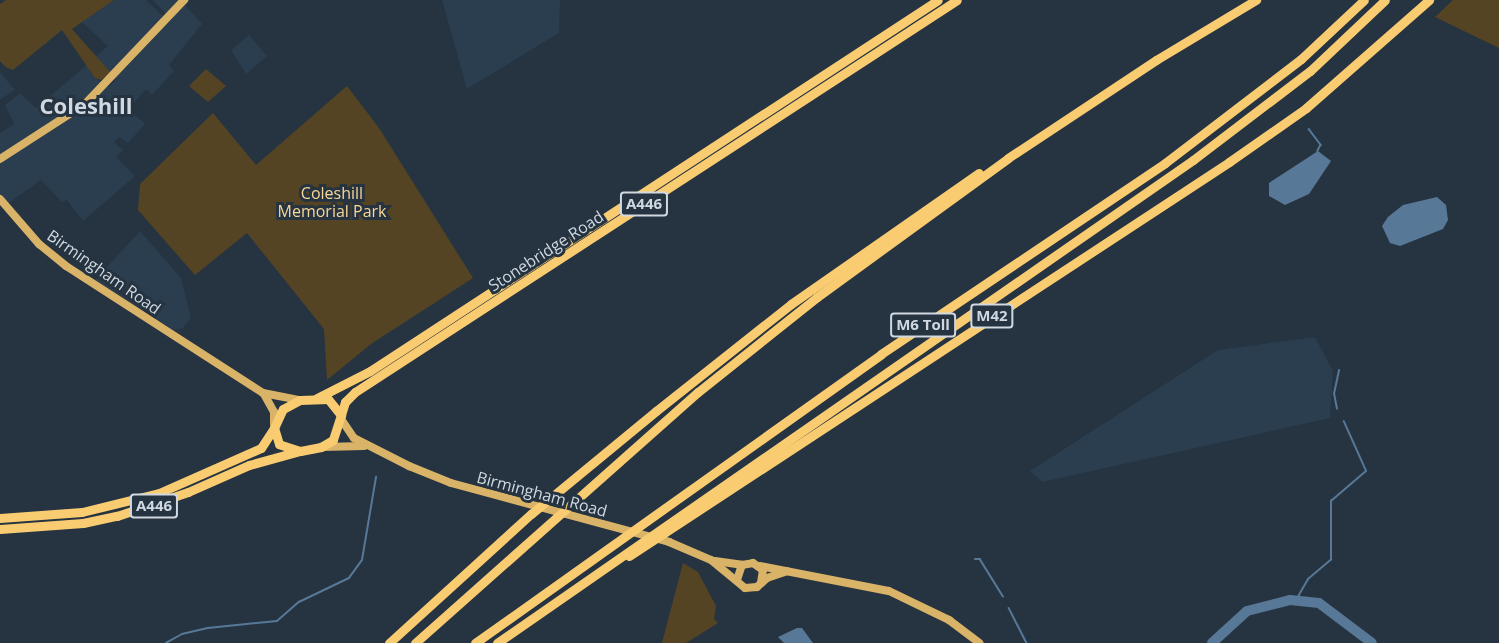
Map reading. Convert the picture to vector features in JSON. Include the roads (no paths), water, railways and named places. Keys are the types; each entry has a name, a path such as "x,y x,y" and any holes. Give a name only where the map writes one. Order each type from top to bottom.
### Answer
{"highway":[{"name":"Stonebridge Road","path":"317,398 370,371 938,0"},
{"name":"Stonebridge Road","path":"341,417 345,402 355,392 957,0"},
{"path":"415,643 698,392 817,297 1008,158 1156,60 1256,0"},
{"name":"M6 Toll","path":"476,643 881,354 1175,156 1301,59 1364,0"},
{"name":"M6 Toll","path":"539,611 1193,160 1310,71 1386,0"},
{"name":"M42","path":"497,643 539,611 686,521 1229,162 1306,108 1429,0"},
{"path":"389,643 531,514 791,304 959,183 1008,158"},
{"path":"317,398 331,401 341,417 336,436 321,447 300,451 283,448 274,426 283,409 298,400 317,398"},
{"name":"A446","path":"0,518 82,512 159,492 261,448 274,426"},
{"name":"A446","path":"0,529 83,523 150,507 249,465 300,451"}],"main road":[{"path":"0,159 84,104 184,0"},
{"name":"Birmingham Road","path":"0,200 47,253 263,393 298,400"},
{"path":"263,393 274,412 274,426"},
{"name":"Birmingham Road","path":"341,417 350,435 368,447 451,483 669,542 711,560 760,566"},
{"name":"Birmingham Road","path":"321,447 368,447"},
{"name":"Birmingham Road","path":"711,560 737,580"},
{"path":"742,565 737,580 749,589 787,571"},
{"path":"761,584 760,566 889,591 949,620 979,643"}],"waterway":[{"path":"1309,129 1321,145 1318,151"},
{"path":"1337,409 1334,394 1339,371"},
{"path":"1296,600 1308,579 1331,560 1331,501 1366,471 1344,422"},
{"path":"166,643 182,634 208,628 277,621 299,602 349,578 362,560 376,477"},
{"path":"975,559 980,559 1003,596"},
{"path":"1212,643 1247,611 1290,600 1319,603 1372,643"},
{"path":"1009,608 1027,643"}],"district":[{"name":"Coleshill","path":"86,106"}],"park label":[{"name":"Coleshill Memorial Park","path":"332,202"}]}
